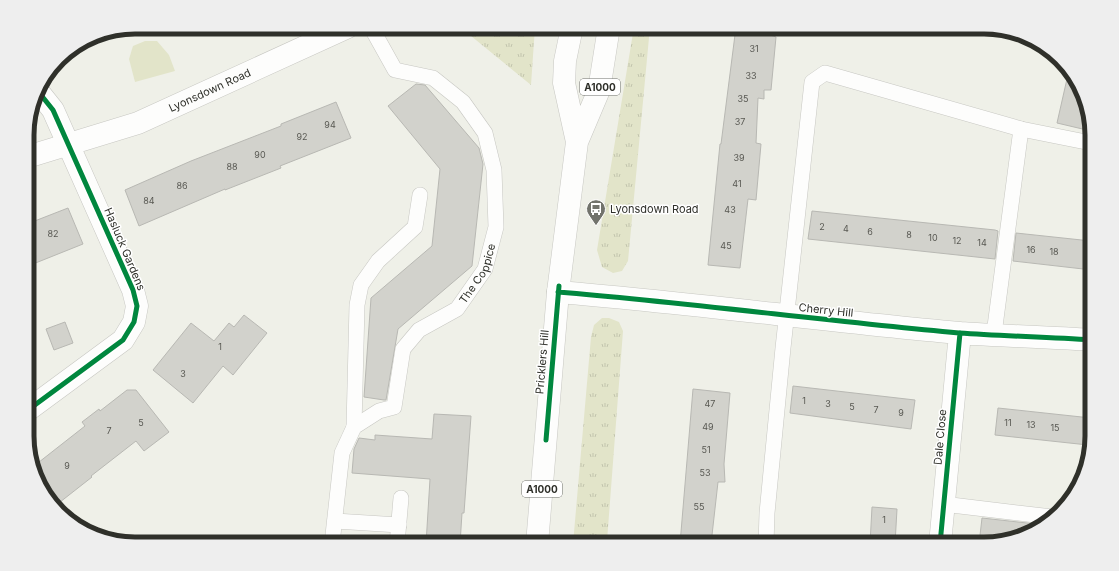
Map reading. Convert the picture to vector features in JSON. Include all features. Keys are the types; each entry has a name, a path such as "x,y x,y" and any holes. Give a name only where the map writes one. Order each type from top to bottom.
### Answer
{"street":[{"name":"Lyonsdown Road","path":"34,155 138,123 333,34"},
{"name":"Pricklers Hill","path":"571,34 565,61 564,83 577,142"},
{"name":"Pricklers Hill","path":"538,537 558,292 577,142 599,90 608,34"},
{"path":"42,96 53,110 68,145"},
{"name":"Hasluck Gardens","path":"34,406 123,340 134,322 137,306 133,290 68,145"},
{"name":"Cherry Hill","path":"558,292 631,298 786,316 960,333 1085,340"},
{"name":"Dale Close","path":"941,537 960,333"}],"lane":[{"name":"The Coppice","path":"354,427 379,411 394,407 403,349 419,330 457,309 485,269 496,227 494,170 485,133 463,102 433,78 395,70 375,34"},
{"path":"766,537 786,316 812,82 825,73 1022,129 1085,142"},
{"path":"994,334 1022,129"},
{"path":"333,537 342,452 354,427 357,304 361,286 378,261 415,228 420,195"},
{"path":"398,537 401,498"},
{"path":"944,504 1045,516"},
{"path":"335,521 399,525"}],"green space":[{"path":"469,34 535,34 531,85"},
{"path":"633,34 649,34 628,261 622,271 613,273 602,267 597,250"},
{"path":"145,41 157,41 169,55 175,71 135,82 129,59 133,46"},
{"path":"602,318 609,318 619,322 623,331 607,537 574,537 591,337 594,325"}],"building":[{"path":"735,34 768,34 776,37 771,90 764,90 764,99 758,98 756,143 761,144 756,200 748,199 740,268 708,265"},
{"path":"1067,78 1075,90 1080,102 1085,129 1057,123"},
{"path":"416,84 425,85 479,148 483,164 472,266 398,329 386,400 384,400 364,397 371,298 432,246 440,169 388,106"},
{"path":"336,102 351,138 280,166 281,168 225,189 139,226 125,190 191,161 281,126 281,124"},
{"path":"68,208 83,244 34,264 34,221"},
{"path":"812,211 995,230 998,231 995,259 808,239"},
{"path":"1016,233 1085,240 1085,269 1013,261"},
{"path":"244,315 267,333 233,375 223,366 193,403 153,370 191,323 214,341 229,323 234,327"},
{"path":"65,322 73,343 54,350 46,329"},
{"path":"793,386 915,400 911,429 790,413"},
{"path":"693,389 730,393 724,464 725,482 718,482 712,537 681,537"},
{"path":"127,390 136,390 169,432 144,451 136,441 59,503 47,487 37,463 85,426 82,422 99,409 100,411"},
{"path":"998,408 1085,417 1084,445 995,435"},
{"path":"434,414 471,416 464,513 462,513 460,537 426,537 430,479 352,473 354,449 359,438 375,440 375,435 432,439"},
{"path":"872,507 897,509 895,537 870,537"},
{"path":"982,518 1034,524 1017,532 991,537 980,537"}],"cycle path":[{"path":"34,406 123,340 134,322 137,306 133,290 53,110 42,96"},
{"path":"546,440 559,286"},
{"path":"558,292 658,301 959,333 1085,340"},
{"path":"941,537 960,333"}],"place":[{"name":"Lyonsdown Road","path":"596,226"}]}
